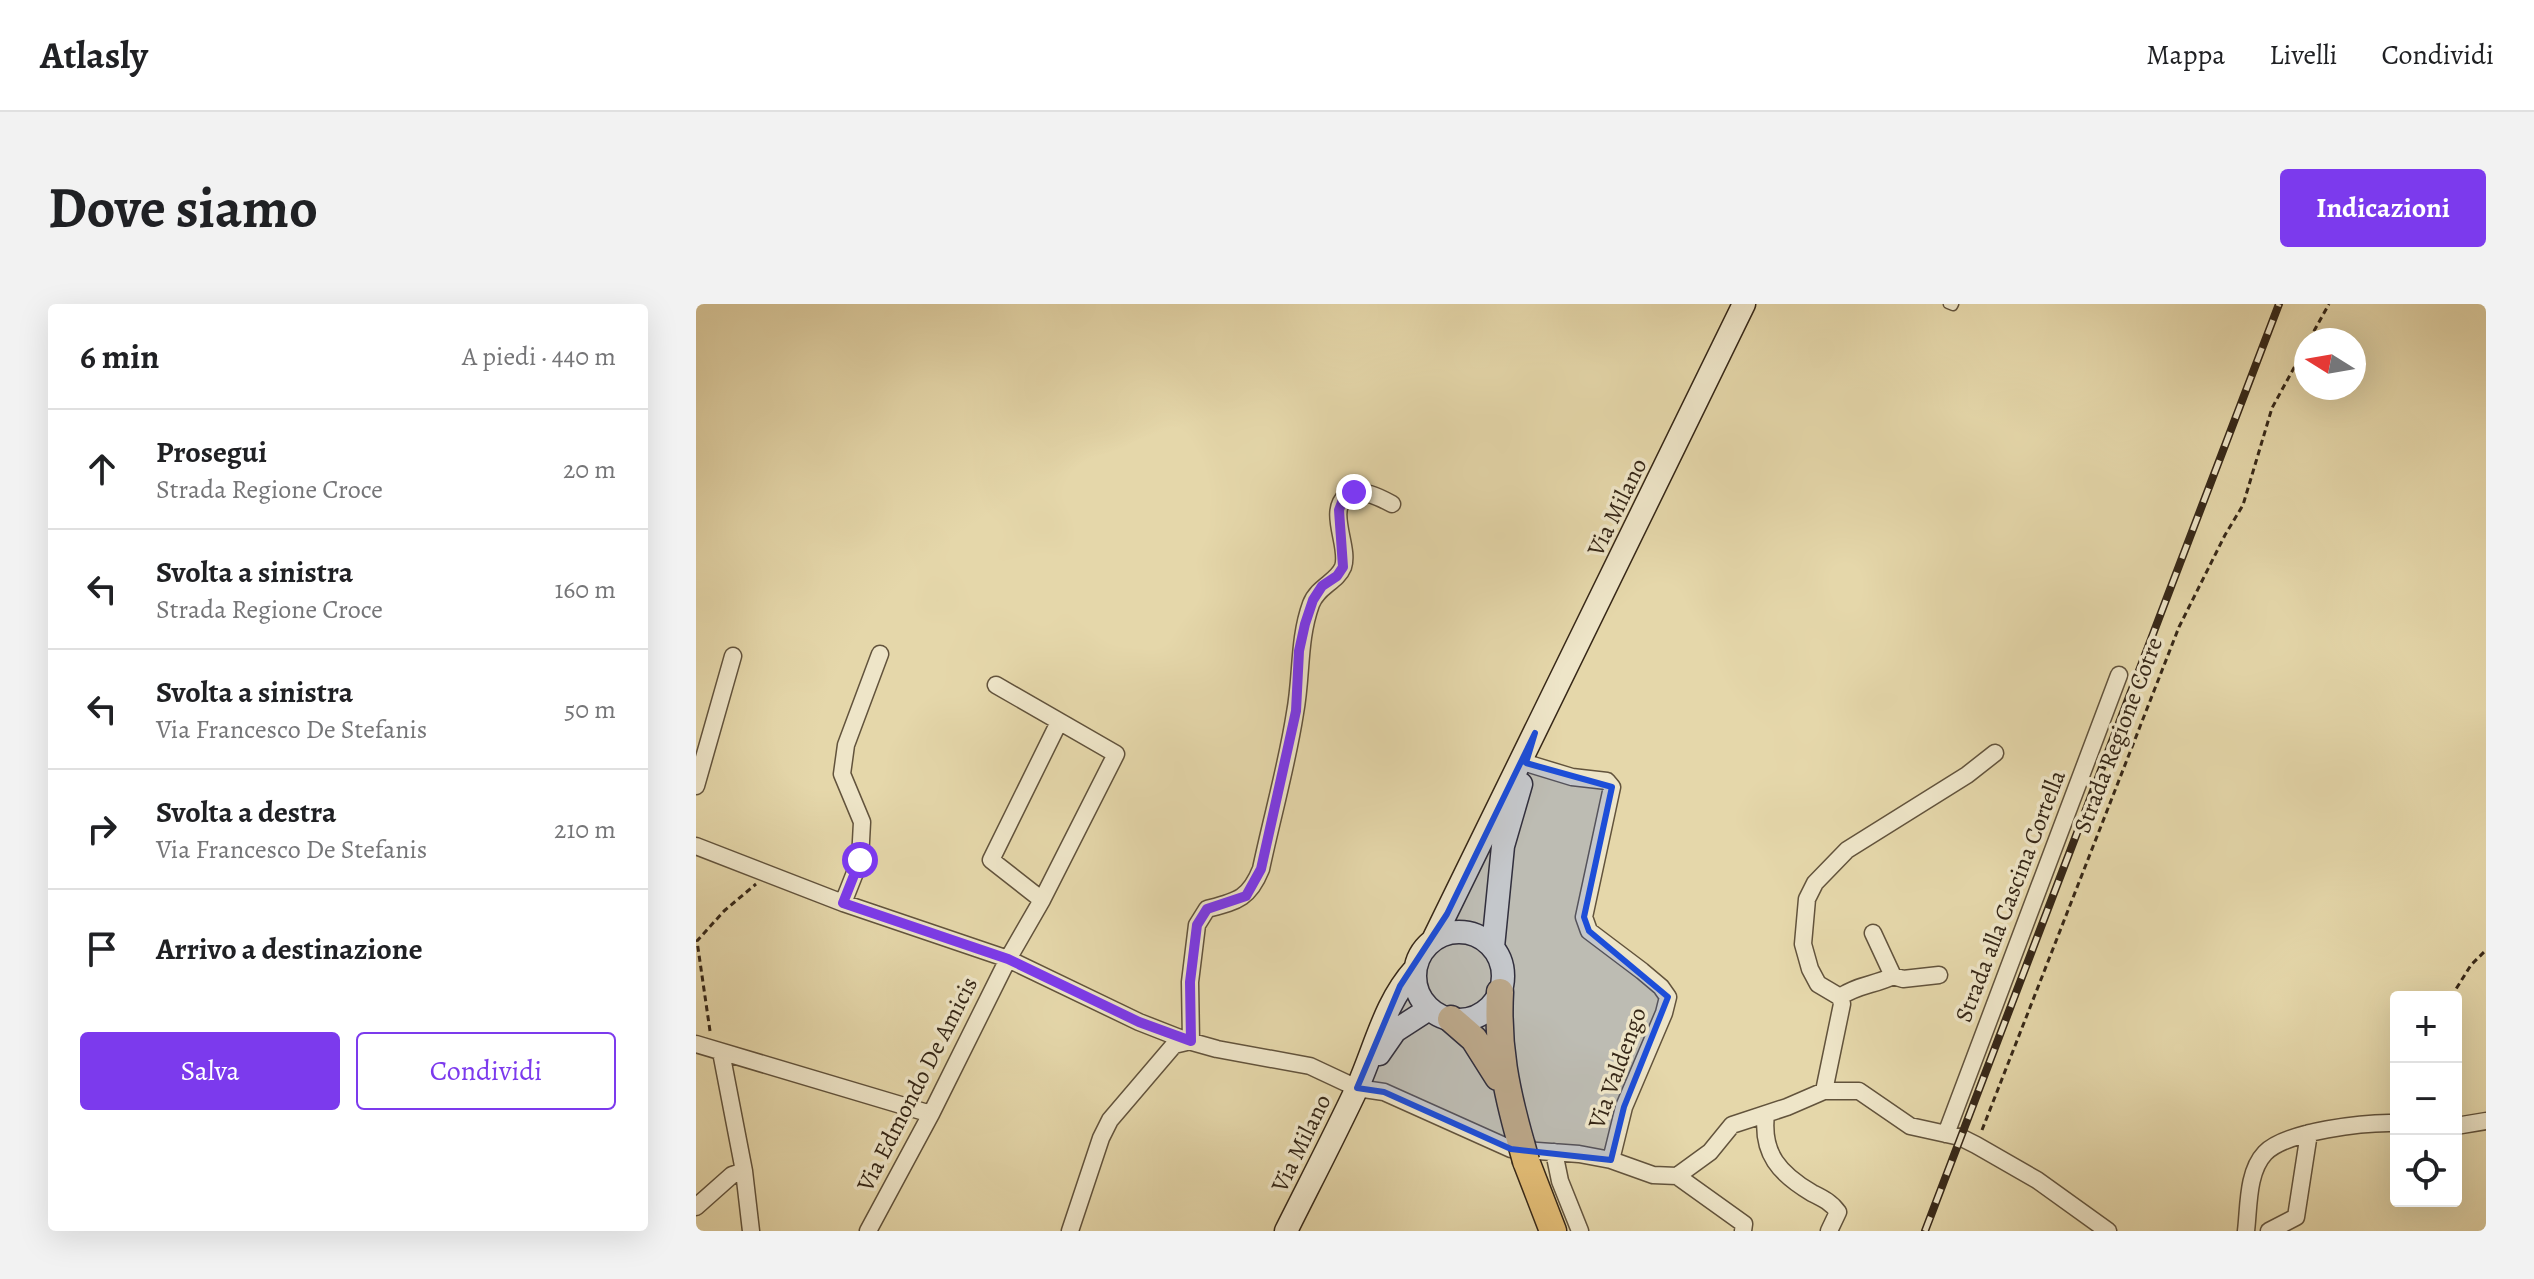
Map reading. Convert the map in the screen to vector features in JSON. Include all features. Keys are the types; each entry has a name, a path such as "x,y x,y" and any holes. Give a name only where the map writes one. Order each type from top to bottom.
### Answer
{"highway":[{"path":"1500,992 1498,1034 1507,1095 1553,1231"},
{"path":"1440,1014 1474,1039 1488,1057 1507,1095"}],"main road":[{"name":"Via Milano","path":"1433,940 1744,304"},
{"name":"Via Milano","path":"1493,947 1503,846 1535,733"},
{"path":"1471,932 1493,947 1503,968 1500,992 1492,1005 1480,1015 1466,1020 1440,1014 1417,991 1415,969 1424,948 1445,933 1471,932"},
{"name":"Via Milano","path":"1286,1231 1359,1082 1373,1042 1400,986 1415,969"},
{"name":"Via Milano","path":"1359,1082 1395,1031 1440,1014"}],"street":[{"path":"1191,1041 1190,982 1197,925 1207,909 1246,896 1261,869 1296,711 1299,651 1305,624 1313,600 1322,586 1337,576 1343,567 1339,510 1344,497 1354,492 1378,497 1392,504"},
{"path":"843,903 860,860 862,822 842,774 846,745 880,654"},
{"path":"696,786 733,656"},
{"name":"Strada alla Cascina Cortella","path":"1946,1134 2119,675"},
{"path":"996,685 1059,722 991,860 1042,900"},
{"name":"Via Edmondo De Amicis","path":"868,1231 1116,754 1059,722"},
{"path":"1824,1091 1842,1004 1840,997 1818,984 1803,944 1805,908 1815,883 1847,850 1967,775 1995,753"},
{"name":"Via Valdengo","path":"1526,763 1572,777 1607,781 1612,787 1584,917 1589,931 1642,971 1668,997 1624,1107 1611,1160"},
{"path":"696,846 843,903 1008,959 1139,1022 1191,1041 1310,1066 1359,1082 1495,1144 1511,1149 1611,1160 1653,1175 1677,1176 1744,1224 1743,1231"},
{"path":"1873,933 1893,976"},
{"path":"1840,997 1854,987 1877,984 1893,976 1903,979 1939,975"},
{"path":"1070,1231 1110,1120 1174,1045 1191,1041"},
{"path":"697,1044 931,1114"},
{"path":"721,1052 744,1171 751,1231"},
{"path":"1677,1176 1710,1152 1732,1125 1824,1091 1859,1091 1910,1126 1976,1145 2037,1180 2108,1231"},
{"path":"1766,1114 1764,1129 1769,1148 1786,1177 1833,1204 1838,1212 1829,1231"},
{"path":"2462,1125 2486,1121"},
{"path":"2246,1231 2253,1175 2264,1154 2285,1140 2309,1133 2375,1122 2390,1123"},
{"path":"2269,1231 2296,1217 2309,1133"},
{"path":"1554,1152 1560,1181 1580,1231"},
{"path":"696,1207 732,1175 744,1171"}],"path":[{"path":"2316,328 2329,304"},
{"name":"Strada Regione Cotre","path":"1976,1145 2179,627 2243,505 2272,408 2294,368"},
{"path":"697,1044 711,1035 697,941 724,911 768,874"},
{"path":"2455,991 2471,965 2486,950"}],"highlighted area":[{"path":"1535,733 1526,763 1612,787 1584,917 1589,931 1668,997 1624,1107 1611,1160 1511,1149 1384,1092 1357,1088 1400,986 1447,914"}],"railway":[{"path":"1925,1231 2279,304"}],"route":[{"path":"860,860 843,903 1008,959 1139,1022 1191,1041 1190,982 1197,925 1207,909 1246,896 1261,869 1296,711 1299,651 1305,624 1313,600 1322,586 1337,576 1343,567 1339,510 1344,497 1354,492"}]}
